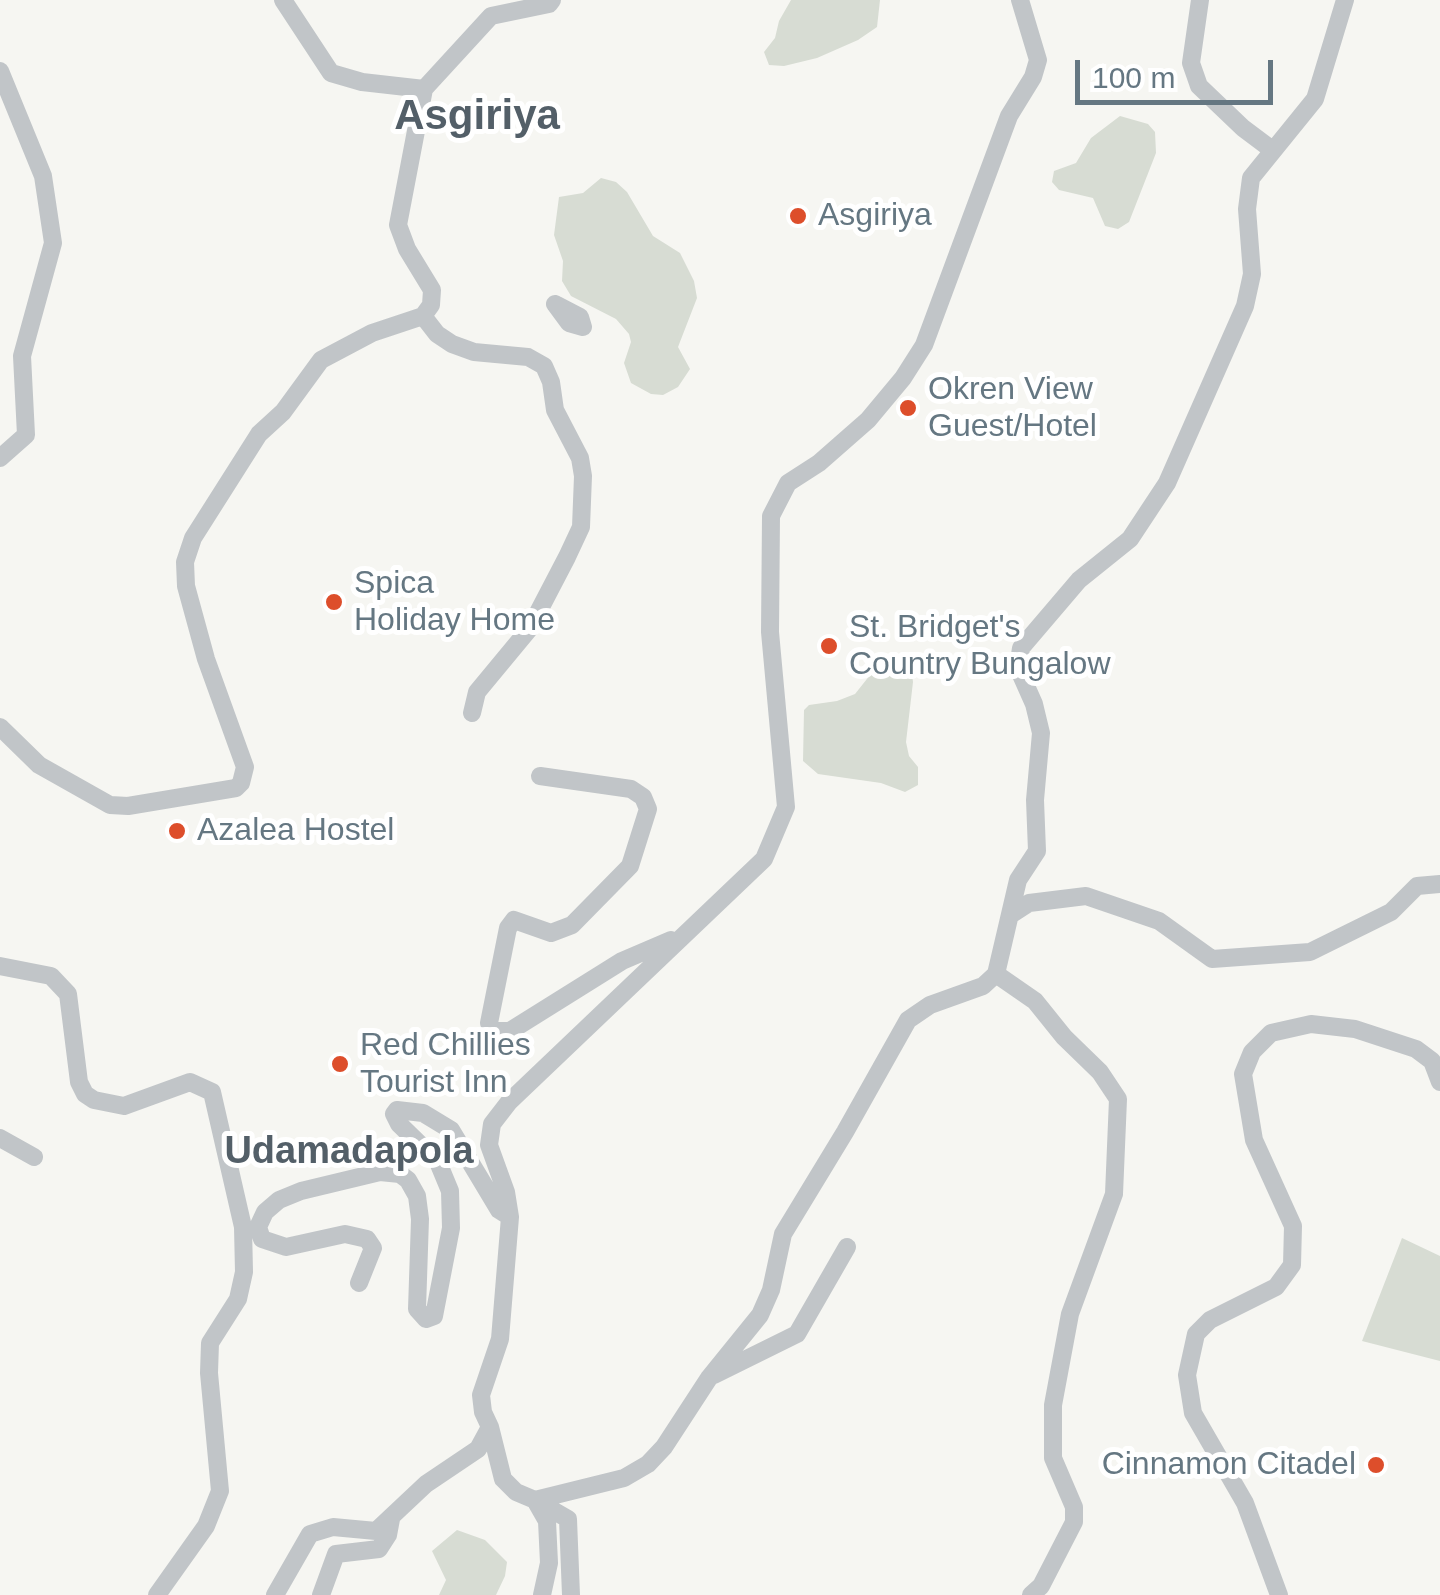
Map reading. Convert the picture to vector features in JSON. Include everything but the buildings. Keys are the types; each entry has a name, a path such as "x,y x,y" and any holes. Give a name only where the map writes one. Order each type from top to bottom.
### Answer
{"street":[{"path":"283,0 331,73 362,82 424,89"},
{"path":"0,726 39,765 110,805 128,806 236,788 240,783 244,767 206,659 186,586 185,562 192,538 260,434 321,360 372,334 423,316 431,304 432,290 407,249 398,225 424,89 491,16 550,4 552,0"},
{"path":"570,1595 568,1519 516,1492 503,1480 483,1412 481,1394 500,1339 510,1217 506,1192 489,1146 492,1124 510,1102 764,859 786,807 770,632 771,516 788,483 820,463 868,420 924,345 1009,116 1033,77 1038,60 1020,0"},
{"path":"1200,0 1191,63 1199,86 1272,149"},
{"path":"535,1500 624,1478 648,1464 664,1448 709,1378 760,1315 770,1290 782,1234 846,1132 908,1020 930,1005 983,986 996,974 1018,880 1037,852 1035,800 1040,733 1034,704 1018,668 1021,648 1078,580 1130,539 1167,483 1244,306 1252,274 1247,190 1250,178 1315,99 1345,0"},
{"path":"0,71 43,176 53,243 22,356 26,435 0,458"},
{"path":"423,316 437,334 452,344 474,352 528,357 544,366 552,382 555,410 580,458 583,476 581,527 568,557 530,628 478,692 472,713"},
{"path":"540,776 631,788 648,809 630,866 572,926 552,933 514,920 508,928 489,1023 494,1031 510,1031 622,962 686,934"},
{"path":"1012,914 1029,903 1086,896 1159,921 1212,959 1310,952 1391,912 1417,886 1440,884"},
{"path":"0,966 51,976 68,994 78,1082 94,1100 124,1106 190,1082 212,1092 243,1227 244,1272 238,1300 210,1343 209,1373 220,1491 206,1526 157,1595"},
{"path":"996,974 1035,1001 1100,1072 1118,1099 1114,1194 1070,1314 1053,1405 1053,1458 1074,1508 1074,1522 1041,1586 1032,1595"},
{"path":"1279,1595 1245,1503 1192,1412 1187,1375 1196,1334 1210,1320 1276,1287 1292,1265 1293,1226 1254,1140 1244,1074 1252,1052 1270,1033 1311,1024 1355,1029 1416,1049 1432,1061 1440,1082"},
{"path":"360,1282 373,1248 367,1239 345,1234 286,1247 262,1239 258,1227 265,1212 278,1200 301,1191 380,1172 400,1174 417,1196 420,1219 417,1309 426,1319 434,1316 451,1228 450,1191 438,1162 399,1124 396,1110 423,1114 451,1130 499,1210 510,1217"},
{"path":"0,1138 34,1157"},
{"path":"709,1378 797,1334 847,1247"},
{"path":"276,1595 310,1534 333,1527 376,1531 426,1484 478,1448 490,1428"},
{"path":"535,1500 547,1521 549,1563 542,1595"},
{"path":"321,1595 336,1554 379,1549 391,1518"}],"shaded area":[{"path":"791,0 880,0 877,27 817,58 784,66 769,65 764,52 775,38"},
{"path":"1120,116 1148,124 1155,132 1156,153 1129,222 1118,229 1105,226 1093,198 1059,190 1052,182 1054,171 1076,163 1091,138"},
{"path":"601,178 616,182 627,192 653,236 680,253 694,281 697,298 678,347 690,369 678,387 663,395 651,394 631,383 624,363 631,342 629,334 616,319 571,296 562,281 563,261 554,235 559,197 583,193"},
{"path":"900,659 911,667 906,742 909,756 918,767 918,785 905,792 881,783 818,774 803,761 804,710 809,705 855,694 882,660"},
{"path":"1402,1238 1440,1256 1440,1361 1362,1341"},
{"path":"457,1530 485,1540 507,1562 496,1595 439,1595 446,1580 432,1551"}],"place":[{"name":"Asgiriya","path":"798,216"},
{"name":"Okren View Guest/Hotel","path":"908,408"},
{"name":"Spica Holiday Home","path":"334,602"},
{"name":"St. Bridget's Country Bungalow","path":"829,646"},
{"name":"Azalea Hostel","path":"177,831"},
{"name":"Red Chillies Tourist Inn","path":"340,1064"},
{"name":"Cinnamon Citadel","path":"1376,1465"}],"district":[{"name":"Asgiriya","path":"477,117"},
{"name":"Udamadapola","path":"349,1153"}]}
